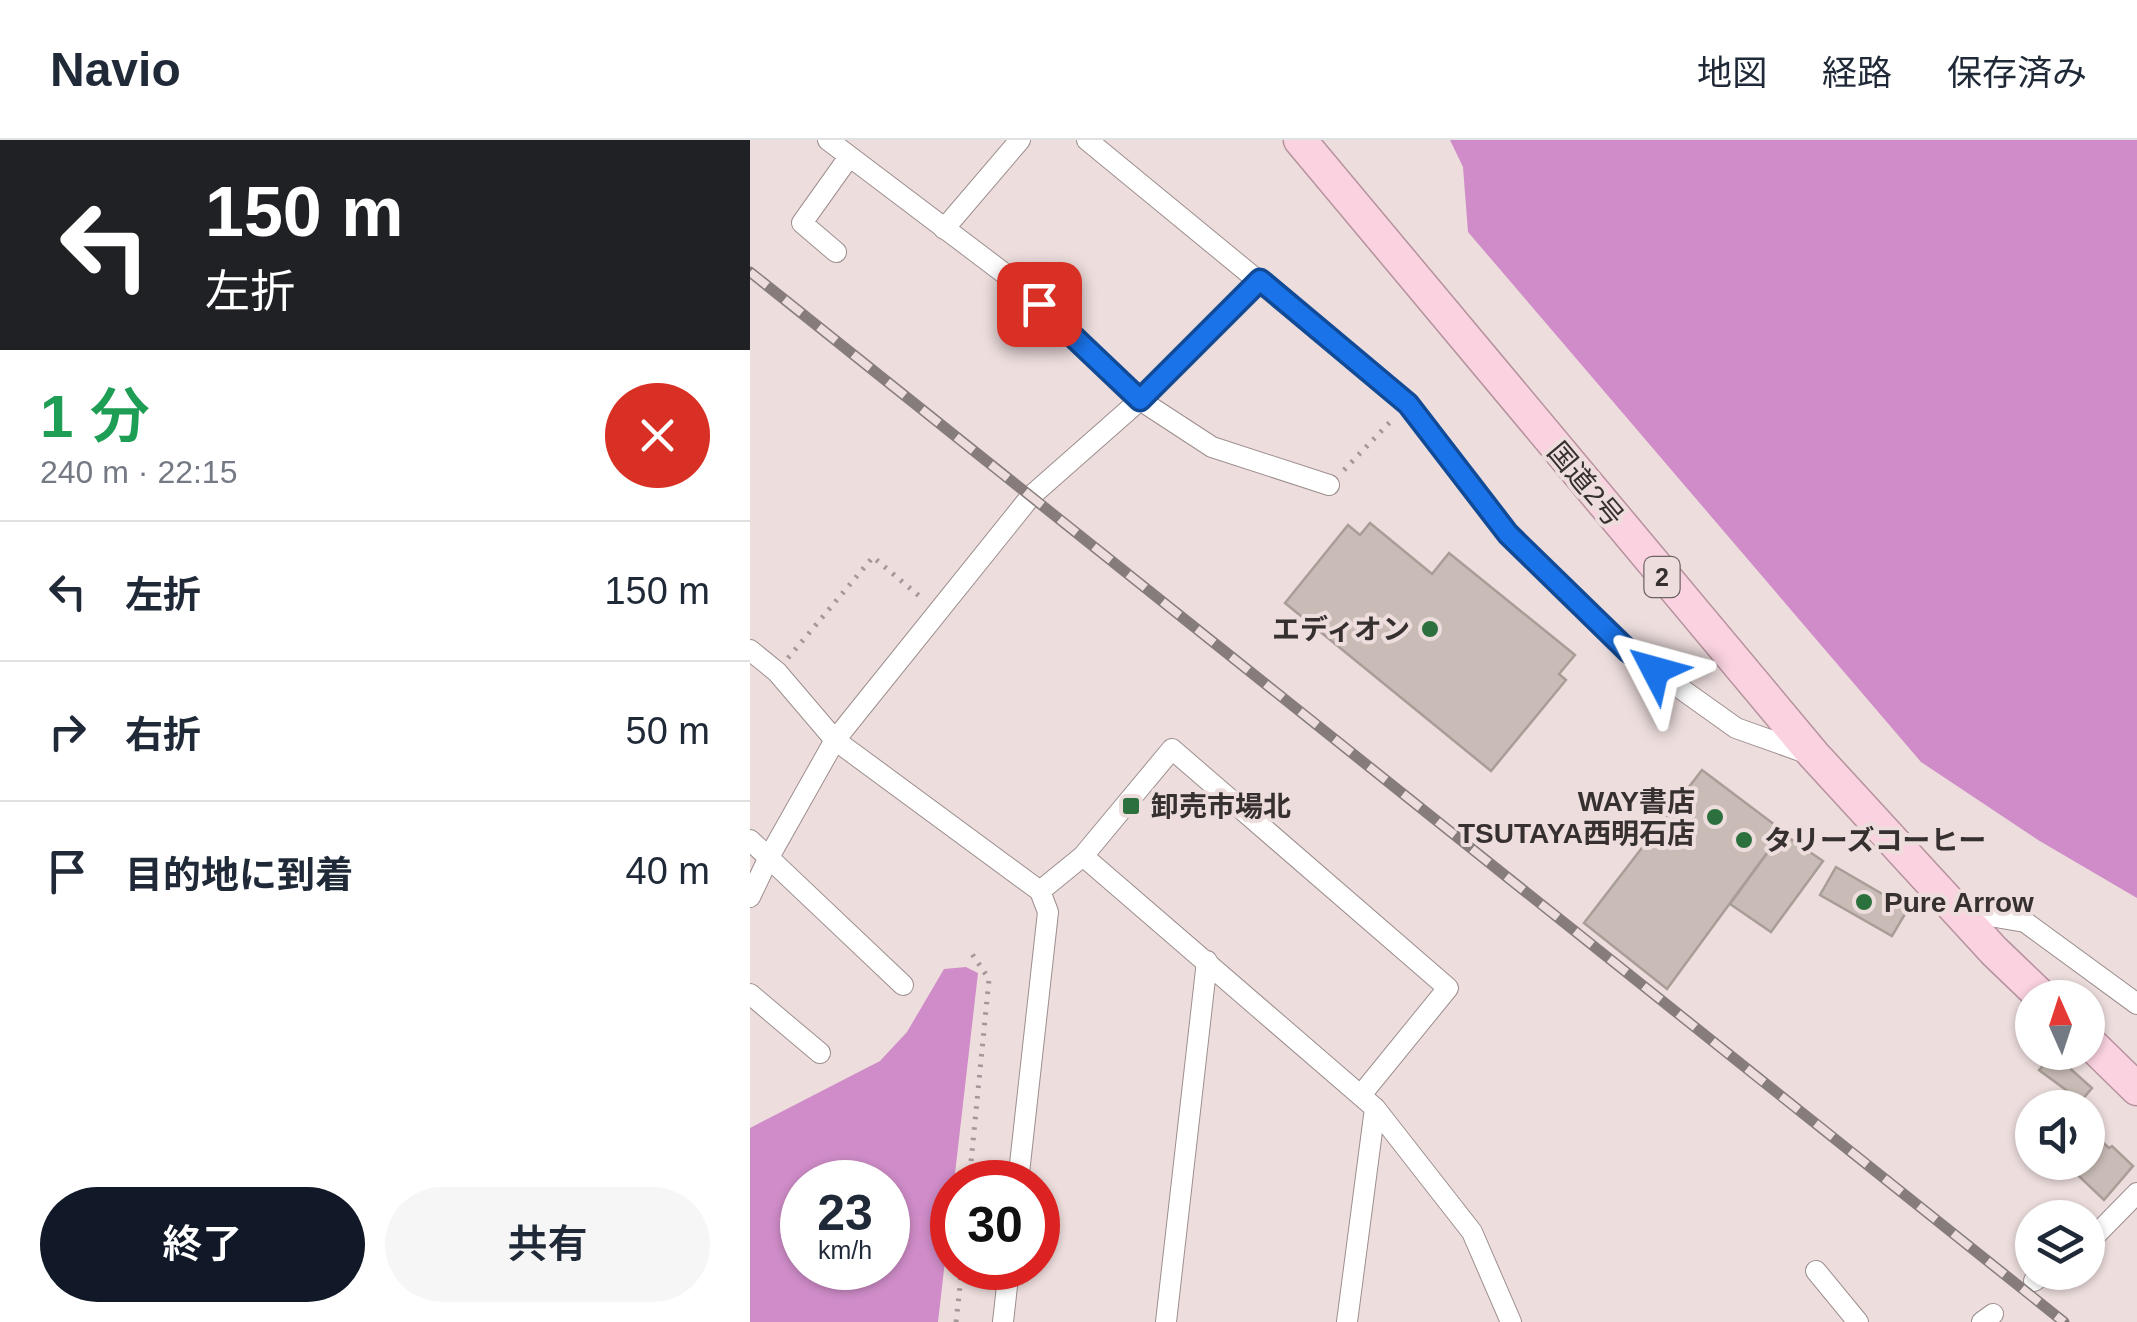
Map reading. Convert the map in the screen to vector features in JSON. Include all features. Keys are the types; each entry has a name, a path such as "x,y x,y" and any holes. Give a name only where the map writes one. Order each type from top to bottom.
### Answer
{"highway":[{"name":"国道2号","path":"1300,140 1814,755 2024,980"},
{"path":"2105,1058 2137,1089"}],"street":[{"path":"828,140 1013,280 1140,400 1212,447 1329,485"},
{"path":"944,228 1020,140"},
{"path":"1086,140 1408,404 1508,534 1628,651 1736,728 1814,755"},
{"path":"836,252 802,223 848,157"},
{"path":"750,897 835,740 1031,496 1140,400 1260,280"},
{"path":"750,650 776,672 835,740 1040,891 1048,912 1020,1160"},
{"path":"1040,891 1083,856 1172,749 1448,988 1368,1102 1347,1322"},
{"path":"750,840 903,985"},
{"path":"1083,856 1368,1102 1472,1232 1511,1322"},
{"path":"1960,911 2025,922 2137,1004"},
{"path":"1166,1322 1207,961"},
{"path":"750,994 820,1053"},
{"path":"2105,1226 2137,1193"},
{"path":"1816,1271 1858,1322"},
{"path":"1003,1322 1007,1290"}],"path":[{"path":"1329,485 1408,404"},
{"path":"776,672 872,557 938,612"},
{"path":"970,951 988,978 972,1160"},
{"path":"956,1322 960,1290"}],"shaded area":[{"path":"1450,140 2137,140 2137,898 2038,840 1921,762 1468,232 1463,167"},
{"path":"966,967 978,973 957,1160 930,1160 930,1290 942,1290 938,1322 750,1322 750,1128 880,1061 907,1032 944,969"}],"building":[{"name":"エディオン","path":"1370,523 1432,574 1449,553 1575,655 1559,674 1566,680 1491,771 1285,603 1348,525 1360,535"},
{"path":"1702,770 1783,831 1667,989 1584,923"},
{"path":"1782,833 1823,861 1771,932 1730,904"},
{"name":"Pure Arrow","path":"1836,867 1908,909 1892,936 1820,895"},
{"path":"2039,1070 2072,1070 2092,1088 2066,1090"},
{"path":"2105,1144 2133,1166 2104,1200 2083,1180 2105,1180"}],"railway":[{"path":"750,272 2064,1322"}],"place":[{"name":"エディオン","path":"1430,629"},
{"name":"卸売市場北","path":"1131,806"},
{"name":"WAY書店 TSUTAYA西明石店","path":"1715,817"},
{"name":"タリーズコーヒー","path":"1744,840"},
{"name":"Pure Arrow","path":"1864,902"}],"route":[{"path":"1039,304 1140,400 1260,280 1408,404 1508,534 1628,651 1655,670"}]}
